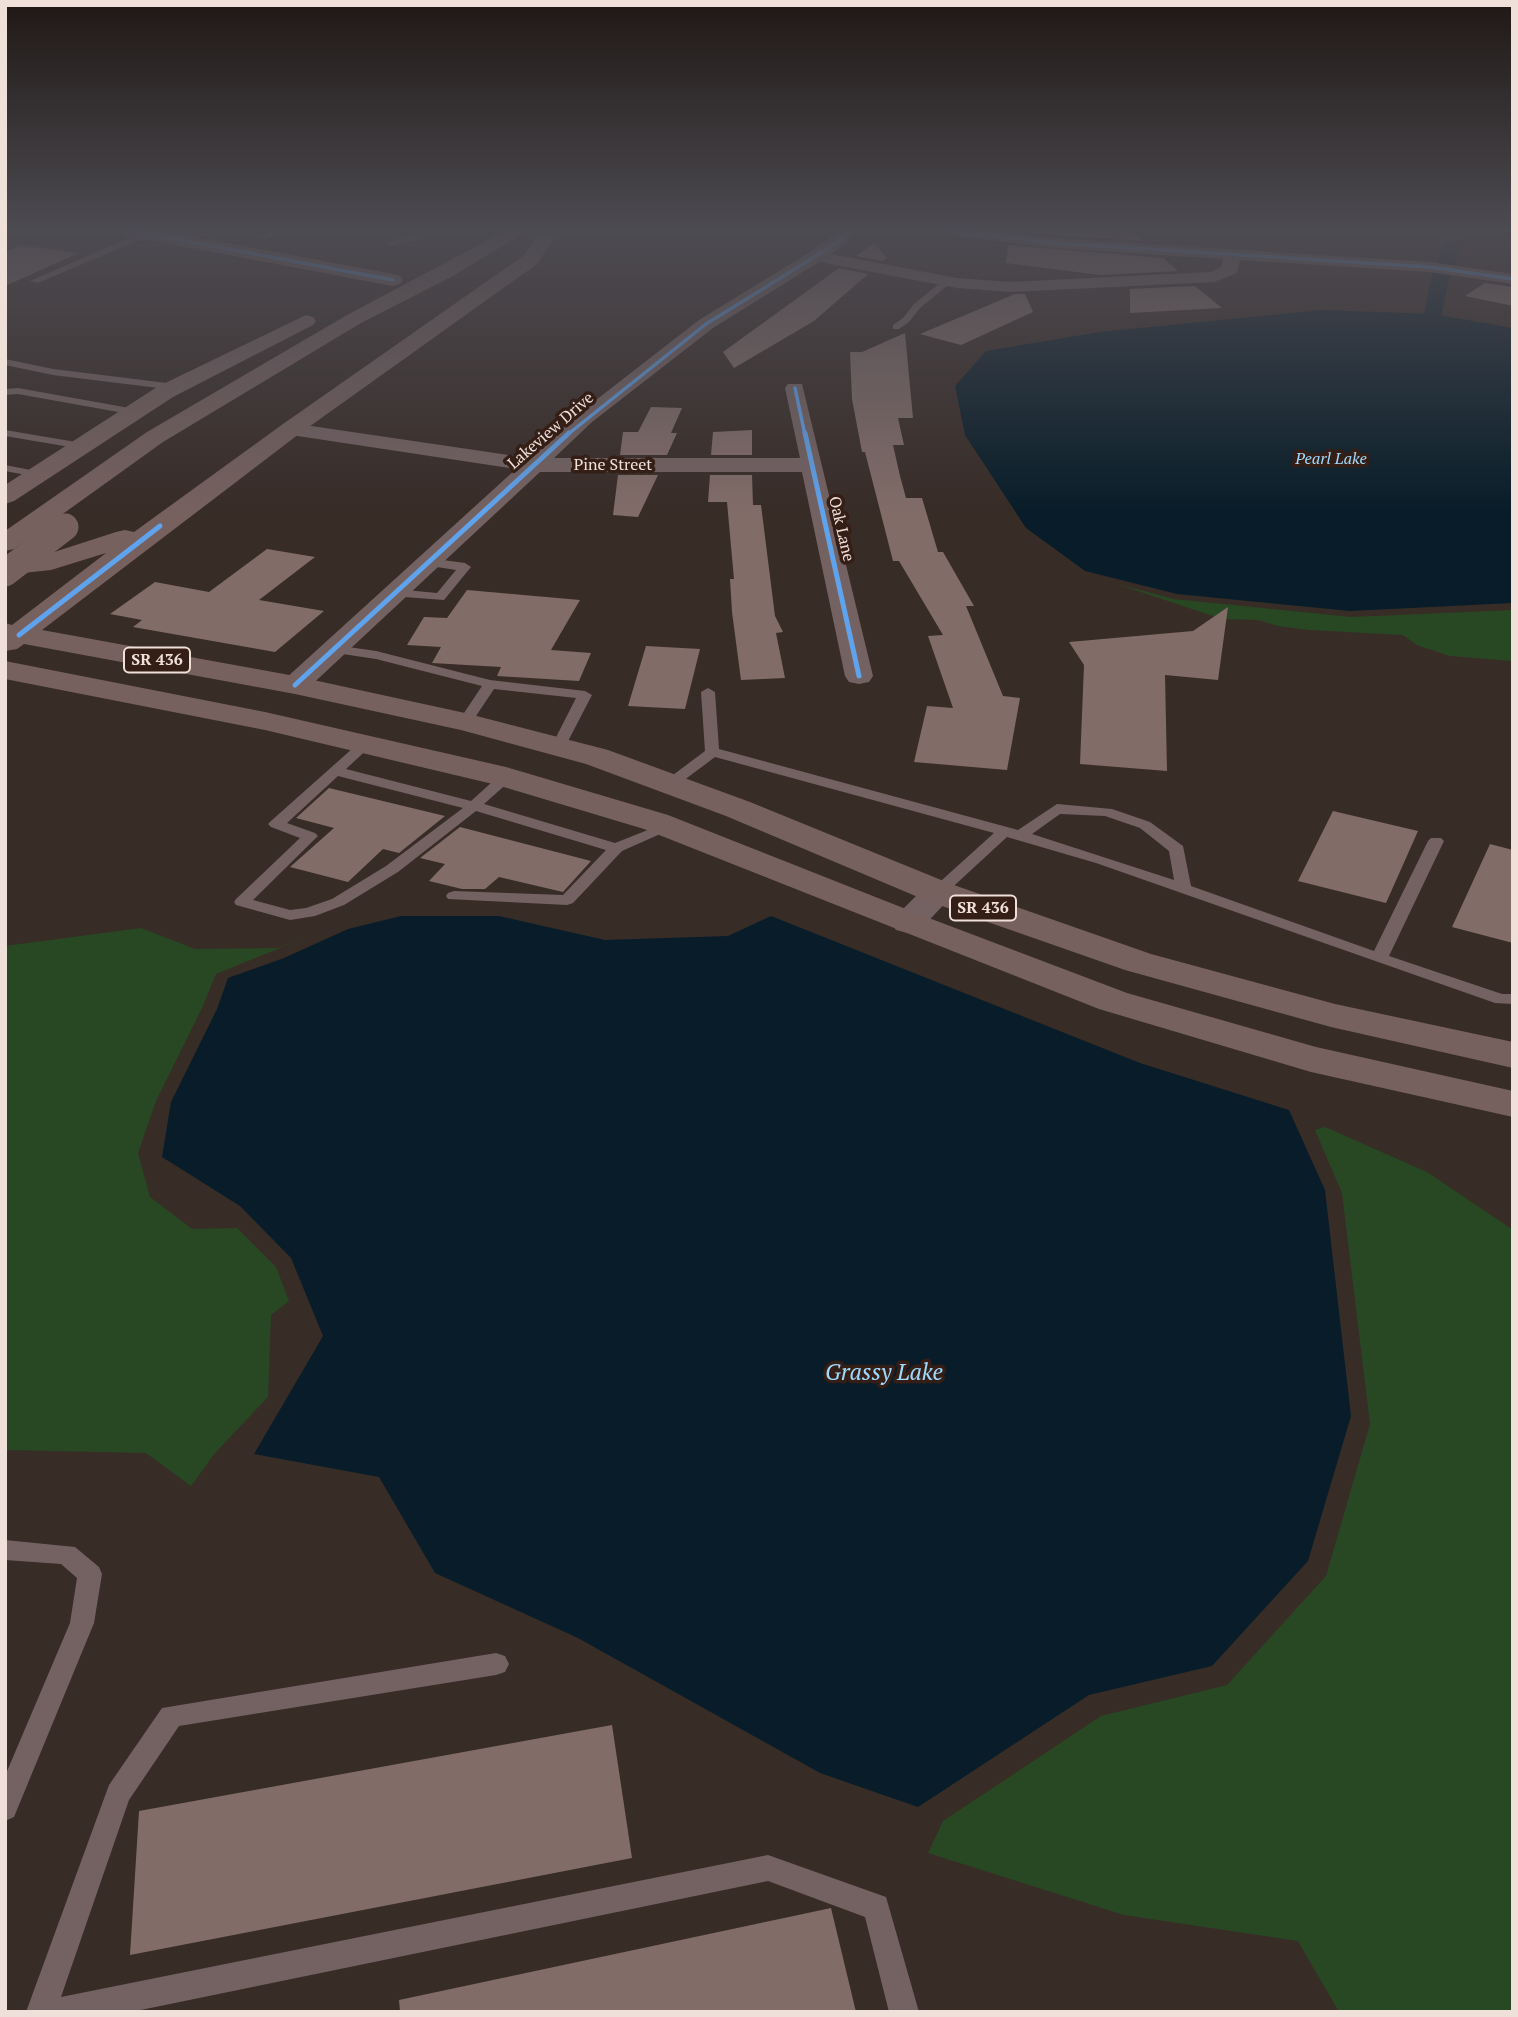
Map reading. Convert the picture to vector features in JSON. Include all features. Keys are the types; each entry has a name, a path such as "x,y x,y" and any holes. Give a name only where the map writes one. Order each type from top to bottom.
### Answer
{"main road":[{"path":"5,496 175,387 297,324"},
{"path":"5,543 155,436 345,324"},
{"path":"177,449 233,411 381,324"},
{"path":"10,637 291,429 439,324"},
{"path":"5,570 88,512"},
{"path":"5,570 80,554 160,526"},
{"name":"SR 436","path":"10,637 295,685 465,722 597,757 738,809 938,892 1138,962 1331,1015 1513,1055"},
{"name":"SR 436","path":"5,670 367,743 506,777 668,827 1113,1001 1311,1059 1513,1104"}],"street":[{"name":"Lakeview Drive","path":"295,685 585,418 671,350 711,324"},
{"name":"Oak Lane","path":"795,388 859,676"},
{"name":"Pine Street","path":"291,429 532,465 812,465"},
{"path":"908,923 938,892"}],"lane":[{"path":"896,327 900,324"},
{"path":"5,362 53,372 175,387"},
{"path":"5,392 18,391 135,412"},
{"path":"5,433 82,446"},
{"path":"5,468 37,474"},
{"path":"395,593 440,597 465,567 428,562"},
{"path":"334,649 376,655 490,684 585,695 558,747"},
{"path":"465,722 490,684"},
{"path":"708,692 712,752"},
{"path":"367,743 275,824 310,836 242,902 290,915 309,913 338,902 392,869 474,806 506,777"},
{"path":"670,784 712,752"},
{"path":"712,752 1102,860 1379,958 1501,999 1513,999"},
{"path":"335,771 474,806 616,848"},
{"path":"938,892 1012,834 1057,809 1107,812 1145,825 1177,849 1183,888"},
{"path":"454,896 567,900 616,848 668,827"},
{"path":"1379,958 1436,841"},
{"path":"5,1550 67,1554 90,1574 82,1623 5,1808"},
{"path":"41,2012 118,1794 171,1716 496,1664"},
{"path":"58,2012 768,1868 877,1907 904,2012"}],"green space":[{"path":"1117,584 1174,599 1351,617 1513,610 1513,661 1450,656 1417,645 1403,635 1309,630 1258,620 1222,619"},
{"path":"141,928 195,949 278,948 307,937 216,974 156,1101 138,1153 150,1197 192,1229 237,1228 276,1267 289,1301 271,1315 268,1397 215,1453 191,1486 146,1453 5,1450 5,946"},
{"path":"1325,1127 1427,1172 1513,1230 1513,2012 1339,2012 1298,1941 1124,1915 928,1853 943,1821 1101,1716 1227,1685 1326,1576 1370,1424 1342,1193 1315,1130"}],"water":[{"name":"Pearl Lake","path":"1179,324 1491,324 1513,328 1513,603 1350,611 1177,594 1085,571 1026,528 965,435 955,386 986,351 1100,332"},
{"name":"Grassy Lake","path":"401,916 499,916 605,940 728,936 771,916 1140,1063 1289,1110 1325,1190 1351,1416 1308,1561 1212,1666 1089,1695 918,1807 820,1773 578,1638 435,1573 379,1477 254,1454 323,1336 291,1258 240,1206 162,1157 171,1102 217,1009 228,978 284,958 348,929"}],"building":[{"path":"761,324 809,324 734,368 723,352"},
{"path":"943,324 1007,324 961,345 920,334"},
{"path":"905,333 913,418 898,418 904,445 893,445 900,476 906,498 922,498 938,552 943,552 974,606 966,606 1003,696 1020,698 1007,770 914,762 927,706 953,708 928,636 943,635 899,561 893,561 865,452 862,452 852,399 850,352 862,352"},
{"path":"651,407 682,408 671,433 677,433 667,455 620,455 623,432 638,432"},
{"path":"752,430 752,455 711,455 713,432"},
{"path":"618,475 658,475 638,517 613,515"},
{"path":"710,475 752,475 753,505 761,505 775,616 783,632 776,633 785,678 741,680 732,612 730,579 734,579 727,502 708,502"},
{"path":"267,549 315,557 259,600 324,611 275,652 133,627 142,620 110,614 155,582 209,592"},
{"path":"467,590 580,600 551,650 591,653 579,681 497,676 501,667 432,663 441,647 407,645 424,617 447,618"},
{"path":"1228,607 1218,680 1165,675 1167,771 1080,764 1084,665 1069,642 1193,631"},
{"path":"646,646 700,649 685,709 628,706"},
{"path":"329,788 445,816 399,853 383,849 348,882 290,867 334,828 296,818"},
{"path":"1333,811 1418,831 1386,903 1298,881"},
{"path":"460,827 591,861 563,892 499,877 485,889 462,889 429,881 445,864 420,858"},
{"path":"1490,844 1513,850 1513,943 1452,927"},
{"path":"612,1725 632,1858 130,1955 139,1811"},
{"path":"831,1908 856,2012 400,2012 399,2000"}],"cycle path":[{"path":"295,685 585,418 706,324"},
{"path":"795,388 859,676"},
{"path":"19,635 160,526"}]}
